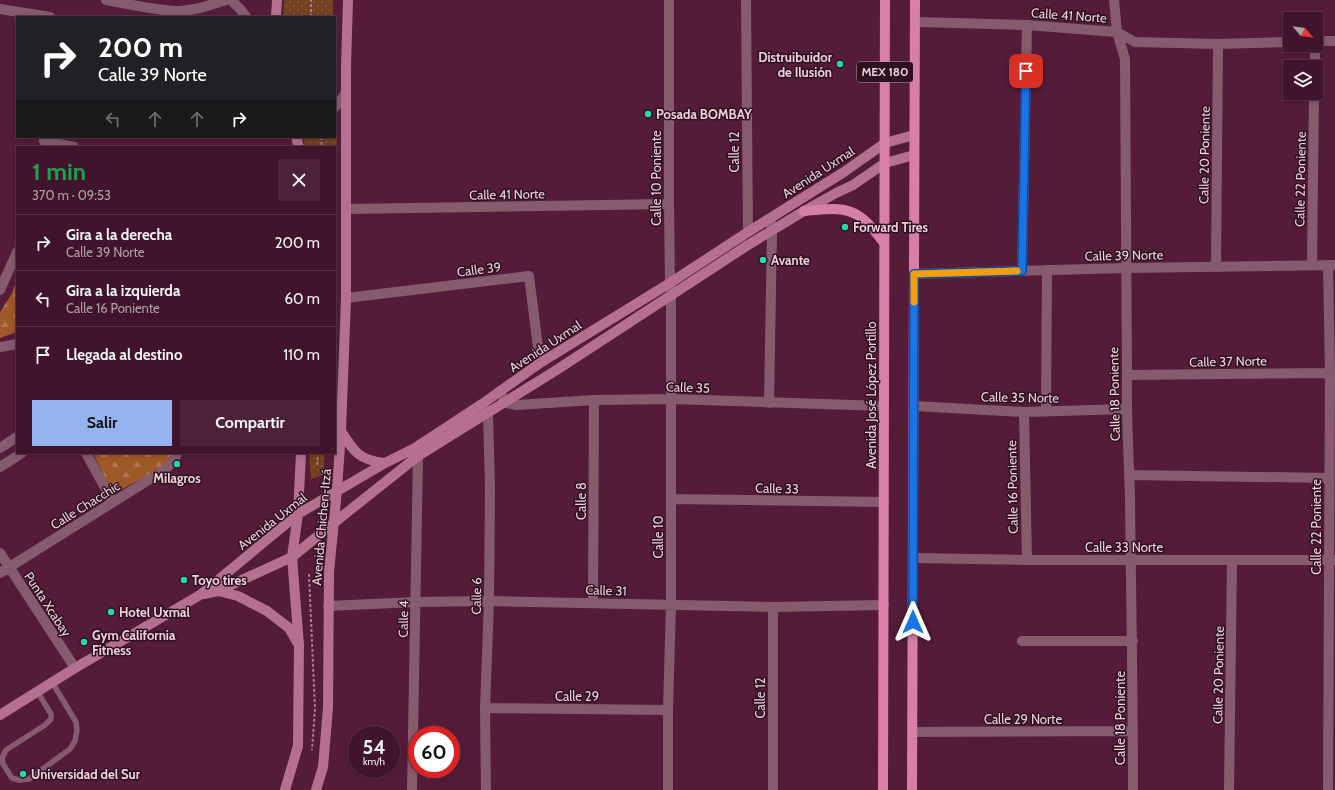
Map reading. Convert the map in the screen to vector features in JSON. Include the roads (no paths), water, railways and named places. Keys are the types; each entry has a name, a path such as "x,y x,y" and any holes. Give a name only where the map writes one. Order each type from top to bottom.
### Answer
{"main road":[{"path":"276,16 277,0"},
{"name":"Avenida Chichen-Itzá","path":"316,790 323,768 328,708 329,572 341,431 346,298 346,93 348,0"},
{"name":"Avenida José López Portillo","path":"883,790 885,0"},
{"name":"MEX 180","path":"912,790 915,0"},
{"name":"Avenida Uxmal","path":"200,595 218,591 292,558 416,452 540,363 771,219 844,172 885,143 914,135"},
{"name":"Avenida Uxmal","path":"0,715 75,668 200,595 298,514 337,490 385,463 416,452 488,414 672,296 748,245 804,211 853,185 885,164 914,155"},
{"path":"804,211 840,209 850,211 860,216 884,243"},
{"path":"341,431 359,456 376,462 385,463"},
{"name":"Avenida Chichen-Itzá","path":"285,790 298,746 299,645 292,558 298,514 301,454"},
{"path":"218,591 238,596 268,611 289,628 299,645"}],"street":[{"path":"106,0 178,11 209,6 226,0"},
{"path":"231,0 245,16"},
{"name":"Calle 10 Poniente","path":"670,0 668,204 670,283"},
{"name":"Calle 12","path":"746,0 748,232"},
{"name":"Calle 18 Poniente","path":"1114,0 1117,32 1125,60 1126,409 1133,641 1133,790"},
{"path":"0,9 44,16"},
{"name":"Calle 41 Norte","path":"915,22 1027,25 1117,32 1135,42 1218,44 1283,42"},
{"path":"1022,271 1027,25"},
{"path":"1323,41 1335,41"},
{"name":"Calle 20 Poniente","path":"1216,267 1218,44"},
{"path":"336,106 346,93"},
{"name":"Calle 22 Poniente","path":"1312,265 1314,100"},
{"path":"44,142 68,146"},
{"name":"Calle 41 Norte","path":"346,209 668,204"},
{"path":"769,403 771,219"},
{"path":"0,290 16,254"},
{"name":"Calle 39 Norte","path":"914,274 1126,268 1331,265"},
{"name":"Calle 22 Poniente","path":"1328,790 1331,732 1332,653 1332,560 1329,478 1331,265"},
{"path":"1046,412 1047,270"},
{"name":"Calle 39","path":"346,298 529,276 540,363"},
{"name":"Calle 10","path":"668,790 668,710 671,604 672,296 670,283"},
{"path":"0,346 16,344"},
{"name":"Calle 37 Norte","path":"1127,375 1330,373"},
{"path":"500,391 505,402"},
{"name":"Calle 35","path":"505,402 516,405 594,400 671,399 884,406"},
{"name":"Calle 8","path":"593,602 594,400"},
{"name":"Calle 6","path":"482,404 488,414 490,486 489,601 485,708 486,790"},
{"name":"Calle 35 Norte","path":"914,406 1024,412 1126,409"},
{"name":"Calle 16 Poniente","path":"1024,412 1027,560"},
{"path":"0,448 16,438"},
{"name":"Calle 4","path":"412,790 416,602 416,452"},
{"path":"0,467 20,454"},
{"path":"87,454 113,502"},
{"name":"Calle Chacchic","path":"4,570 166,469 175,459 177,454"},
{"path":"1129,475 1329,478"},
{"name":"Calle 33","path":"671,500 884,502"},
{"name":"Punta Xcabay","path":"0,553 4,570 75,668"},
{"name":"Calle 33 Norte","path":"913,558 1232,561 1332,560"},
{"name":"Calle 20 Poniente","path":"1229,790 1232,561"},
{"name":"Calle 31","path":"328,606 416,602 489,601 773,607 884,604"},
{"name":"Calle 12","path":"773,607 773,790"},
{"path":"1022,641 1133,641"},
{"name":"Calle 29","path":"485,708 668,710"},
{"name":"Calle 29 Norte","path":"913,732 1133,731"}],"lane":[{"path":"37,691 51,714 51,719 45,725 6,750 2,758 3,764 12,778 19,780 29,779 70,749 75,741 77,730 76,722 52,682"}],"place":[{"name":"Distruibuidor de Ilusión","path":"840,64"},
{"name":"Posada BOMBAY","path":"648,114"},
{"name":"Forward Tires","path":"845,227"},
{"name":"Avante","path":"763,260"},
{"name":"Milagros","path":"177,464"},
{"name":"Toyo tires","path":"184,580"},
{"name":"Hotel Uxmal","path":"111,612"},
{"name":"Gym California Fitness","path":"84,642"},
{"name":"Universidad del Sur","path":"23,774"}]}
